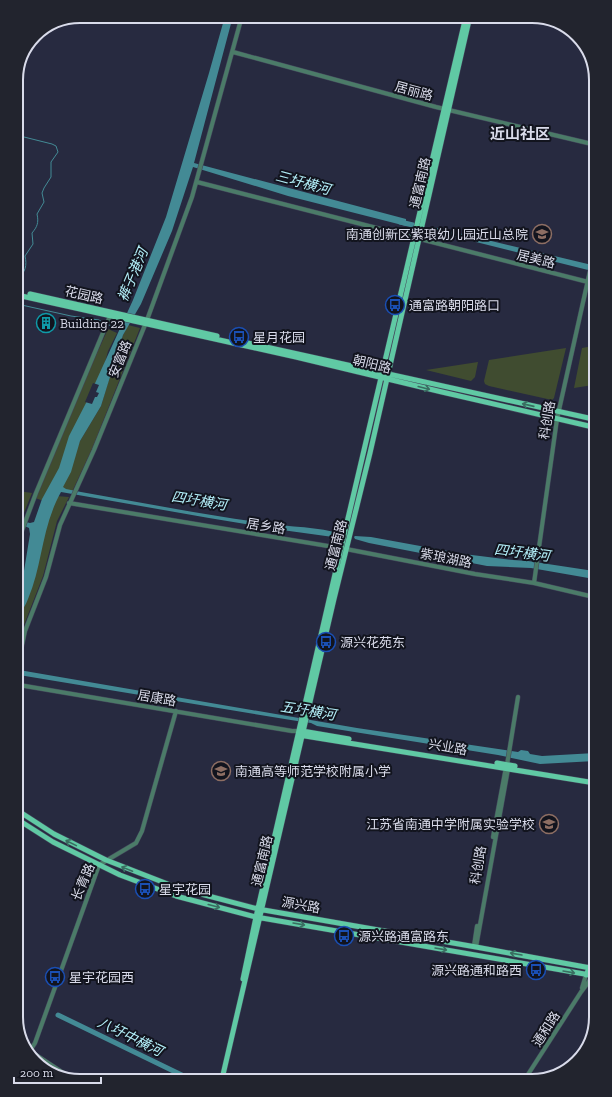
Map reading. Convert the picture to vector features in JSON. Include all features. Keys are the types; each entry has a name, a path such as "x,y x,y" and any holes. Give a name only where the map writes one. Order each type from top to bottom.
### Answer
{"main road":[{"name":"通富南路","path":"222,1074 446,109 464,23"},
{"name":"通富南路","path":"446,109 468,23"},
{"name":"花园路","path":"23,292 146,322"},
{"name":"花园路","path":"23,295 110,316 121,316"},
{"name":"朝阳路","path":"146,322 290,356 589,418"},
{"name":"朝阳路","path":"384,375 589,426"},
{"name":"兴业路","path":"301,733 589,782"},
{"name":"兴业路","path":"507,767 589,779"},
{"name":"源兴路","path":"23,814 54,834 106,860 178,888 260,909 475,946 589,968"},
{"name":"源兴路","path":"23,823 53,842 98,865 176,896 258,917 589,974"},
{"path":"586,975 589,968"}],"street":[{"name":"安富路","path":"23,640 25,631 46,577 60,525 94,450 169,263 197,182 240,23"},
{"name":"居丽路","path":"233,52 446,109 589,143"},
{"name":"居美路","path":"197,182 589,283"},
{"name":"科创路","path":"534,583 558,412 589,287"},
{"path":"23,528 110,316"},
{"name":"居乡路","path":"69,503 344,549"},
{"name":"紫琅湖路","path":"344,549 475,574 534,583 589,596"},
{"name":"居康路","path":"23,686 301,733"},
{"name":"科创路","path":"475,946 518,697"},
{"name":"长青路","path":"32,1047 35,1043 98,865 136,843 142,831 176,711"},
{"name":"通和路","path":"581,992 586,975"},
{"name":"通和路","path":"528,1074 589,981"},
{"path":"40,1058 57,1069"}],"shaded area":[{"path":"223,23 231,23 194,163 406,219 406,226 288,196 193,167 172,231 141,304 123,335 101,406 80,441 71,472 63,487 81,492 237,519 331,531 340,535 333,537 282,530 61,492 54,505 33,586 23,608 23,577 30,534 29,528 23,525 23,521 30,523 34,522 42,499 59,468 69,436 86,403 133,300 166,217"},
{"path":"433,227 589,264 589,270 432,231"},
{"path":"128,325 140,328 92,449 72,492 59,490 80,441 101,406 116,355"},
{"path":"108,329 117,333 108,351 99,385 44,501 35,498 80,390"},
{"path":"589,347 589,386 574,388 582,348"},
{"path":"566,348 554,398 552,400 485,384 484,381 489,360"},
{"path":"478,362 475,377 471,381 426,370"},
{"path":"23,492 32,493 23,515"},
{"path":"56,496 69,497 57,521 43,576 23,627 23,610 29,592 42,529"},
{"path":"354,537 371,537 464,554 528,561 589,570 589,578 531,568 487,566 369,543 355,539"},
{"path":"23,671 357,728 518,752 521,750 528,751 530,754 542,756 589,753 589,761 540,764 498,755 317,726 311,723 23,676"}],"pier":[{"path":"93,383 99,385 96,392 99,393 97,397 95,397 92,404 85,402"}],"waterway":[{"path":"23,137 52,144 56,146 58,152 51,162 51,177 42,193 44,202 37,214 37,225 32,233 33,244 25,256 26,263 23,272"},
{"name":"三圩横河","path":"400,222 413,225"},
{"path":"23,305 71,316 99,320 105,324"},
{"path":"109,325 120,330"},
{"name":"八圩中横河","path":"58,1015 180,1074"}],"place":[{"name":"南通创新区紫琅幼儿园近山总院","path":"542,234"},
{"name":"通富路朝阳路口","path":"395,305"},
{"name":"Building 22","path":"46,323"},
{"name":"星月花园","path":"239,337"},
{"name":"源兴花苑东","path":"326,642"},
{"name":"南通高等师范学校附属小学","path":"221,771"},
{"name":"江苏省南通中学附属实验学校","path":"549,824"},
{"name":"星宇花园","path":"145,889"},
{"name":"源兴路通富路东","path":"344,936"},
{"name":"源兴路通和路西","path":"536,970"},
{"name":"星宇花园西","path":"55,977"}],"district":[{"name":"近山社区","path":"520,134"}],"water label":[{"name":"裤子港河","path":"133,275"},
{"name":"四圩横河","path":"199,501"},
{"name":"四圩横河","path":"522,553"},
{"name":"五圩横河","path":"308,711"}]}
